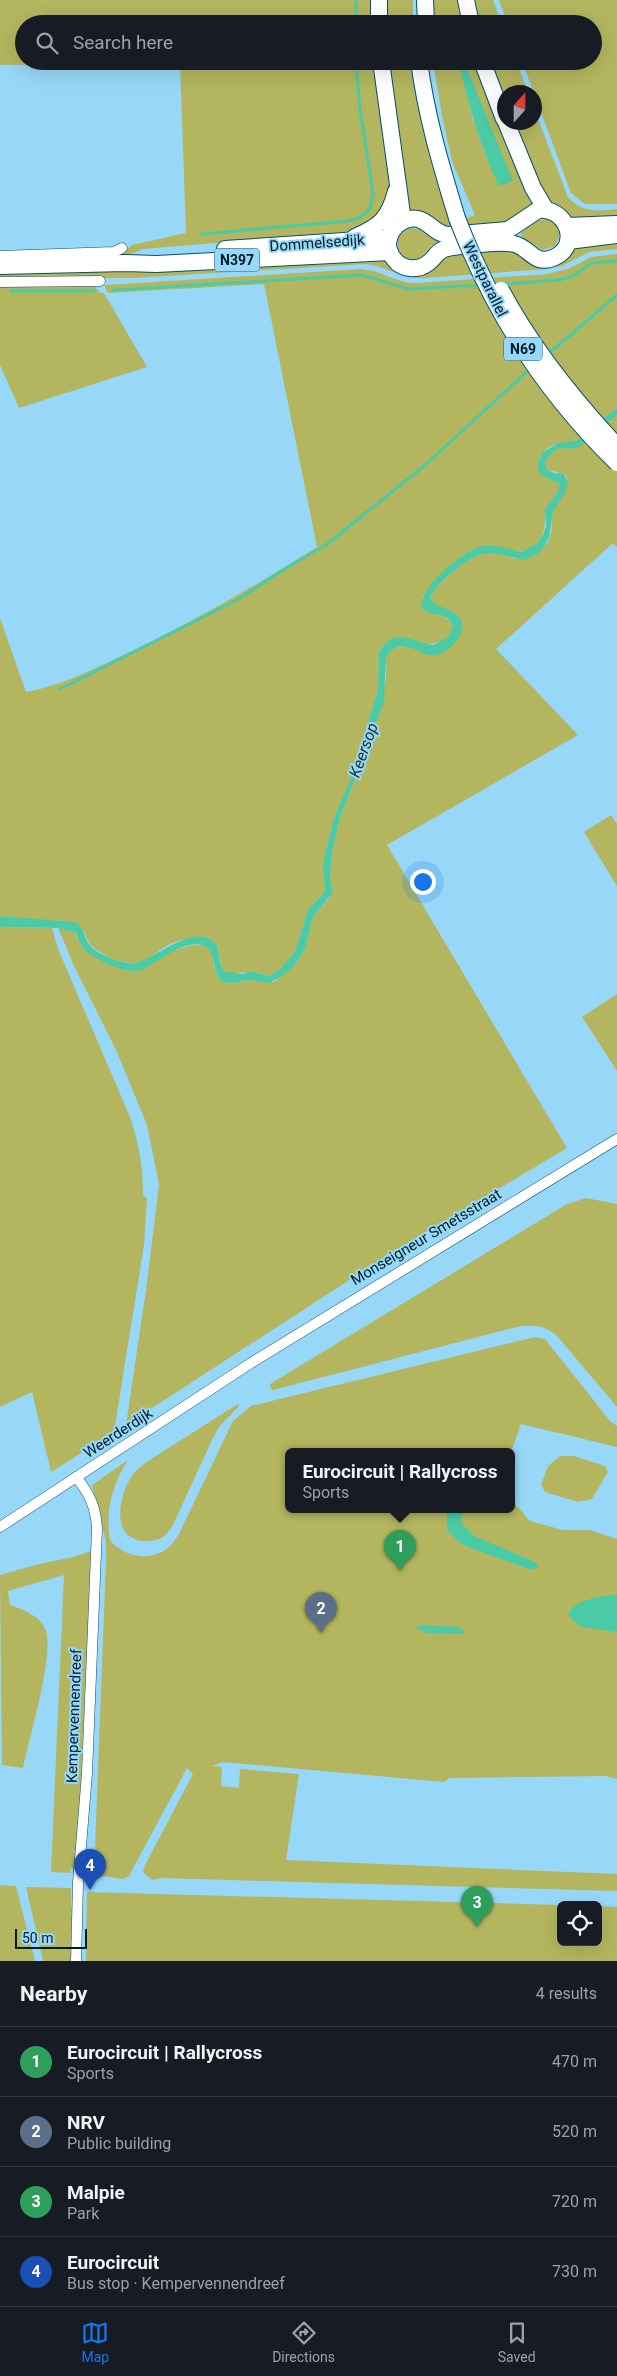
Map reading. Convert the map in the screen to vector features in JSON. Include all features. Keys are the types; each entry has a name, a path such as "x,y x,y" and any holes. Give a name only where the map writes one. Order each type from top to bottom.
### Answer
{"main road":[{"path":"379,0 379,15"},
{"path":"415,0 416,15"},
{"path":"425,0 426,15"},
{"path":"466,0 469,15"},
{"path":"382,70 403,221"},
{"name":"Westparallel","path":"421,70 434,142 477,266 518,341 565,406 617,463"},
{"name":"Westparallel","path":"431,70 438,115 461,216 527,334 572,397 617,446"},
{"path":"485,70 497,100"},
{"path":"509,130 533,188 546,210"},
{"path":"351,239 381,224 393,205 397,187"},
{"path":"546,210 561,216 568,234 560,254 543,259 529,254 515,244 452,247 440,251 428,264 418,268 402,266 395,261 389,245 393,228 403,221 419,219 440,233 448,235 502,231 516,226 531,213 546,210"},
{"path":"568,234 617,224"},
{"path":"568,234 617,235"},
{"name":"Dommelsedijk","path":"0,266 351,239 389,245"},
{"name":"Dommelsedijk","path":"124,255 156,264 389,245"}],"street":[{"name":"Dommelsedijk","path":"0,256 114,252 124,255"},
{"path":"0,282 100,281"},
{"name":"Monseigneur Smetsstraat","path":"251,1363 617,1139"},
{"name":"Weerderdijk","path":"0,1527 251,1363"},
{"name":"Kempervennendreef","path":"76,1477 91,1498 96,1513 97,1529 87,1773 78,1883 76,1961"}],"shaded area":[{"path":"0,0 376,0 376,15 15,15 15,65 0,65"},
{"path":"382,0 413,0 413,15 382,15"},
{"path":"428,0 463,0 466,15 429,15"},
{"path":"469,0 493,0 499,15 472,15"},
{"path":"499,0 617,0 617,204 585,204 571,193 542,115 542,85 531,85 525,70 602,70 602,15 505,15"},
{"path":"180,70 376,70 388,171 389,190 387,208 359,229 345,232 143,249 128,255 79,257 123,253 132,245 186,233"},
{"path":"385,70 418,70 451,224 475,215 453,164 442,116 434,70 461,70 472,116 488,162 477,96 467,70 482,70 497,108 497,130 506,130 534,204 515,221 449,231 408,214"},
{"path":"488,70 519,70 525,85 497,85 497,93"},
{"path":"542,129 568,197 579,206 590,210 617,209 617,220 577,222 547,202 512,130"},
{"path":"546,219 557,225 560,235 555,246 543,250 522,239 521,233 536,221"},
{"path":"411,228 421,230 432,238 450,243 434,245 423,255 415,259 405,258 398,248 398,239 400,234"},
{"path":"617,238 617,249 589,252 562,266 546,269 426,278 409,277 365,264 133,278 0,278 0,272 378,256 392,265 449,253 510,247 523,255"},
{"path":"617,254 617,408 581,439 552,446 539,458 550,479 560,484 558,491 546,510 544,530 537,543 530,549 521,551 483,547 475,549 452,564 422,598 452,623 452,632 447,638 426,644 383,645 379,651 378,690 353,773 334,818 325,854 323,867 325,892 309,908 295,951 281,968 269,976 255,972 226,972 222,969 217,945 213,941 201,938 175,942 141,962 124,962 111,958 97,950 89,943 85,932 58,920 50,921 0,916 0,618 26,692 40,689 80,675 156,639 226,602 317,547 264,284 108,293 104,285 361,269 410,283 417,283 547,274 568,269 591,257"},
{"path":"0,285 93,285 100,293 104,293 147,367 19,408 0,365"},
{"path":"617,415 617,547 613,543 496,649 578,735 387,845 567,1148 391,1253 126,1425 146,1290 159,1184 147,1125 117,1052 75,968 58,928 75,932 82,947 142,969 176,950 196,945 204,946 210,950 218,976 223,982 234,983 249,980 274,982 293,967 305,949 313,917 330,897 332,888 330,878 332,852 340,818 375,726 386,680 386,657 390,651 397,647 406,646 414,647 430,655 462,631 430,600 437,587 468,560 486,553 517,559 545,545 551,533 553,510 567,486 567,481 566,475 546,469 545,461 556,449 578,447"},
{"path":"611,815 617,824 617,886 584,832"},
{"path":"0,927 52,928 58,949 130,1117 140,1156 143,1195 147,1198 144,1245 114,1432 51,1472 32,1392 0,1407"},
{"path":"617,994 617,1071 582,1017"},
{"path":"586,1198 617,1204 617,1407 554,1333 545,1328 532,1326 521,1326 273,1390 270,1388 270,1384 567,1204"},
{"path":"535,1337 545,1339 610,1421 617,1426 617,1447 521,1424 512,1448 285,1448 285,1513 515,1513 515,1504 530,1521 563,1530 589,1530 617,1539 617,1779 606,1776 450,1778 444,1782 223,1762 212,1766 222,1767 221,1786 239,1788 240,1769 299,1774 286,1860 617,1874 617,1891 161,1878 152,1880 143,1872 145,1865 193,1774 187,1768 129,1876 123,1879 94,1875 106,1542 92,1485 128,1460 122,1469 111,1498 108,1519 110,1540 115,1546 137,1556 153,1555 161,1552 168,1548 178,1536 233,1421 251,1406"},
{"path":"238,1404 239,1406 219,1427 173,1525 167,1533 153,1541 141,1541 126,1533 120,1516 121,1502 125,1488 135,1472 149,1460"},
{"path":"560,1456 574,1456 605,1466 608,1472 592,1499 578,1502 545,1492 541,1485 548,1466"},
{"path":"91,1551 77,1869 70,1868 70,1873 51,1872 64,1575 8,1591 10,1605 36,1617 46,1631 48,1642 44,1677 23,1768 2,1765 0,1575"},
{"path":"0,1885 16,1886 35,1961 0,1961"},
{"path":"26,1887 71,1888 73,1961 43,1961"},
{"path":"87,1892 557,1905 557,1946 602,1946 602,1906 617,1907 617,1961 86,1961"}],"water":[{"path":"461,70 468,70 513,181 499,186 475,125"},
{"name":"Keersop","path":"617,408 617,415 580,446 556,449 545,461 546,469 554,473 564,474 568,482 565,493 553,511 549,538 540,552 526,560 488,553 469,560 452,572 437,587 430,599 437,605 452,611 462,622 461,634 453,645 437,655 424,654 406,646 399,646 386,657 384,702 340,818 332,852 330,878 333,892 313,917 305,949 293,967 284,975 269,983 249,980 234,983 223,982 219,978 211,953 204,946 196,944 171,952 141,970 127,970 102,961 89,953 82,947 75,932 58,928 0,927 0,916 75,922 82,928 90,945 99,953 128,963 148,958 184,939 207,938 217,945 221,966 224,971 242,974 251,971 269,976 281,968 295,951 309,908 325,892 323,867 325,854 334,818 353,773 378,690 379,651 385,643 398,637 433,645 448,637 453,627 451,622 443,616 430,613 422,608 427,590 454,562 474,549 482,546 491,546 521,552 538,543 546,526 545,509 557,493 560,484 541,475 538,470 538,462 542,453 558,443 578,440"},
{"path":"447,1513 463,1513 461,1523 474,1536 535,1562 538,1568 529,1569 468,1547 459,1542 447,1530"},
{"path":"617,1595 617,1632 581,1627 569,1616 569,1611 585,1600"},
{"path":"419,1625 458,1627 465,1631 462,1634 427,1633 416,1628"}],"waterway":[{"path":"356,0 356,15"},
{"path":"202,234 348,221 359,218 370,209 373,193 360,109 357,70"},
{"path":"503,284 560,280 573,276 591,263 617,261"},
{"path":"113,290 362,275 408,289 481,285"},
{"path":"11,291 94,291"},
{"path":"547,355 617,295"},
{"path":"60,689 239,599 286,568 326,545 424,466 531,368"}],"place":[{"name":"Eurocircuit | Rallycross","path":"400,1571"},
{"name":"NRV","path":"321,1633"},
{"name":"Eurocircuit","path":"90,1890"},
{"name":"Malpie","path":"477,1927"}]}
